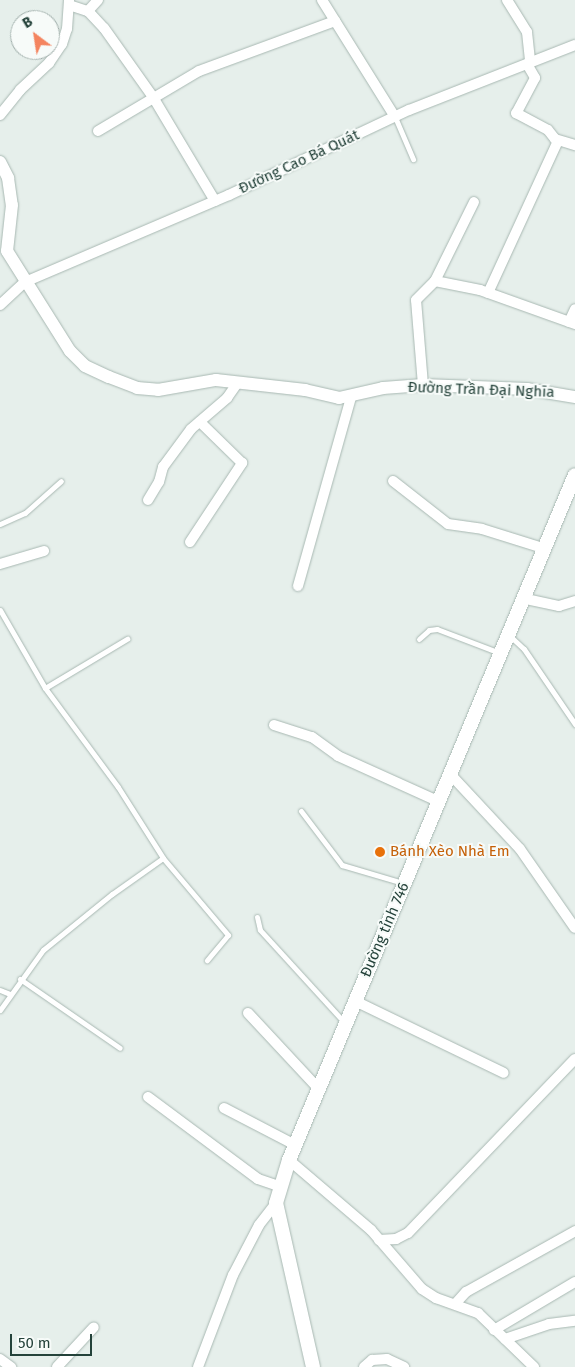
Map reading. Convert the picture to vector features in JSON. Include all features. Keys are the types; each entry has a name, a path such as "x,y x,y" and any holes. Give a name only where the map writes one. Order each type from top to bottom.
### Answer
{"main road":[{"name":"Đường tỉnh 746","path":"276,1203 289,1160 318,1088 526,599 575,475"},
{"path":"276,1203 313,1367"}],"street":[{"path":"88,11 98,0"},
{"path":"322,0 395,117"},
{"path":"507,0 527,32 528,64 535,78 516,113 548,130 558,141 575,145"},
{"path":"0,115 58,50 67,29 69,3 88,11 104,28 154,97 216,201"},
{"path":"98,131 154,97 221,61 335,21"},
{"name":"Đường Cao Bá Quát","path":"0,304 25,282 216,201 395,117 575,45"},
{"path":"488,293 558,141"},
{"name":"Đường Trần Đại Nghĩa","path":"0,162 8,178 12,205 4,252 70,351 85,366 109,377 137,388 158,390 207,380 305,390 339,398 383,388 423,385 527,389 575,397"},
{"path":"423,385 416,300 435,281 474,202"},
{"path":"435,281 488,293 572,323 575,309"},
{"path":"148,500 164,467 200,422 227,398 238,382"},
{"path":"298,586 351,396"},
{"path":"190,542 242,463 200,422"},
{"path":"393,481 448,524 482,529 546,548"},
{"path":"0,564 44,551"},
{"path":"526,599 559,606 575,601"},
{"path":"274,724 312,737 338,756 440,802"},
{"path":"451,774 520,849 575,928"},
{"path":"355,1001 504,1073"},
{"path":"248,1013 318,1088"},
{"path":"379,1240 396,1239 408,1233 575,1059"},
{"path":"148,1097 258,1179 281,1187"},
{"path":"224,1108 295,1145"},
{"path":"289,1160 331,1193 379,1240 422,1289 436,1298 456,1303 478,1313 534,1367"},
{"path":"198,1367 233,1275 259,1225 276,1203"},
{"path":"456,1303 466,1292 575,1231"},
{"path":"494,1330 575,1282"},
{"path":"505,1339 549,1324 575,1321"},
{"path":"57,1367 94,1327"},
{"path":"0,1359 11,1367"},
{"path":"364,1367 372,1360 387,1359 404,1367"}],"lane":[{"path":"395,117 413,159"},
{"path":"0,524 25,513 61,481"},
{"path":"0,610 46,688 118,787 163,858 228,935 207,960"},
{"path":"419,639 429,630 437,629 502,654"},
{"path":"510,636 524,649 575,724"},
{"path":"46,688 127,639"},
{"path":"301,811 342,865 405,884"},
{"path":"0,1010 20,979 43,950 112,894 163,858"},
{"path":"257,917 260,930 346,1024"},
{"path":"20,979 120,1048"},
{"path":"0,990 10,994"}],"place":[{"name":"Bánh Xèo Nhà Em","path":"380,852"}]}
